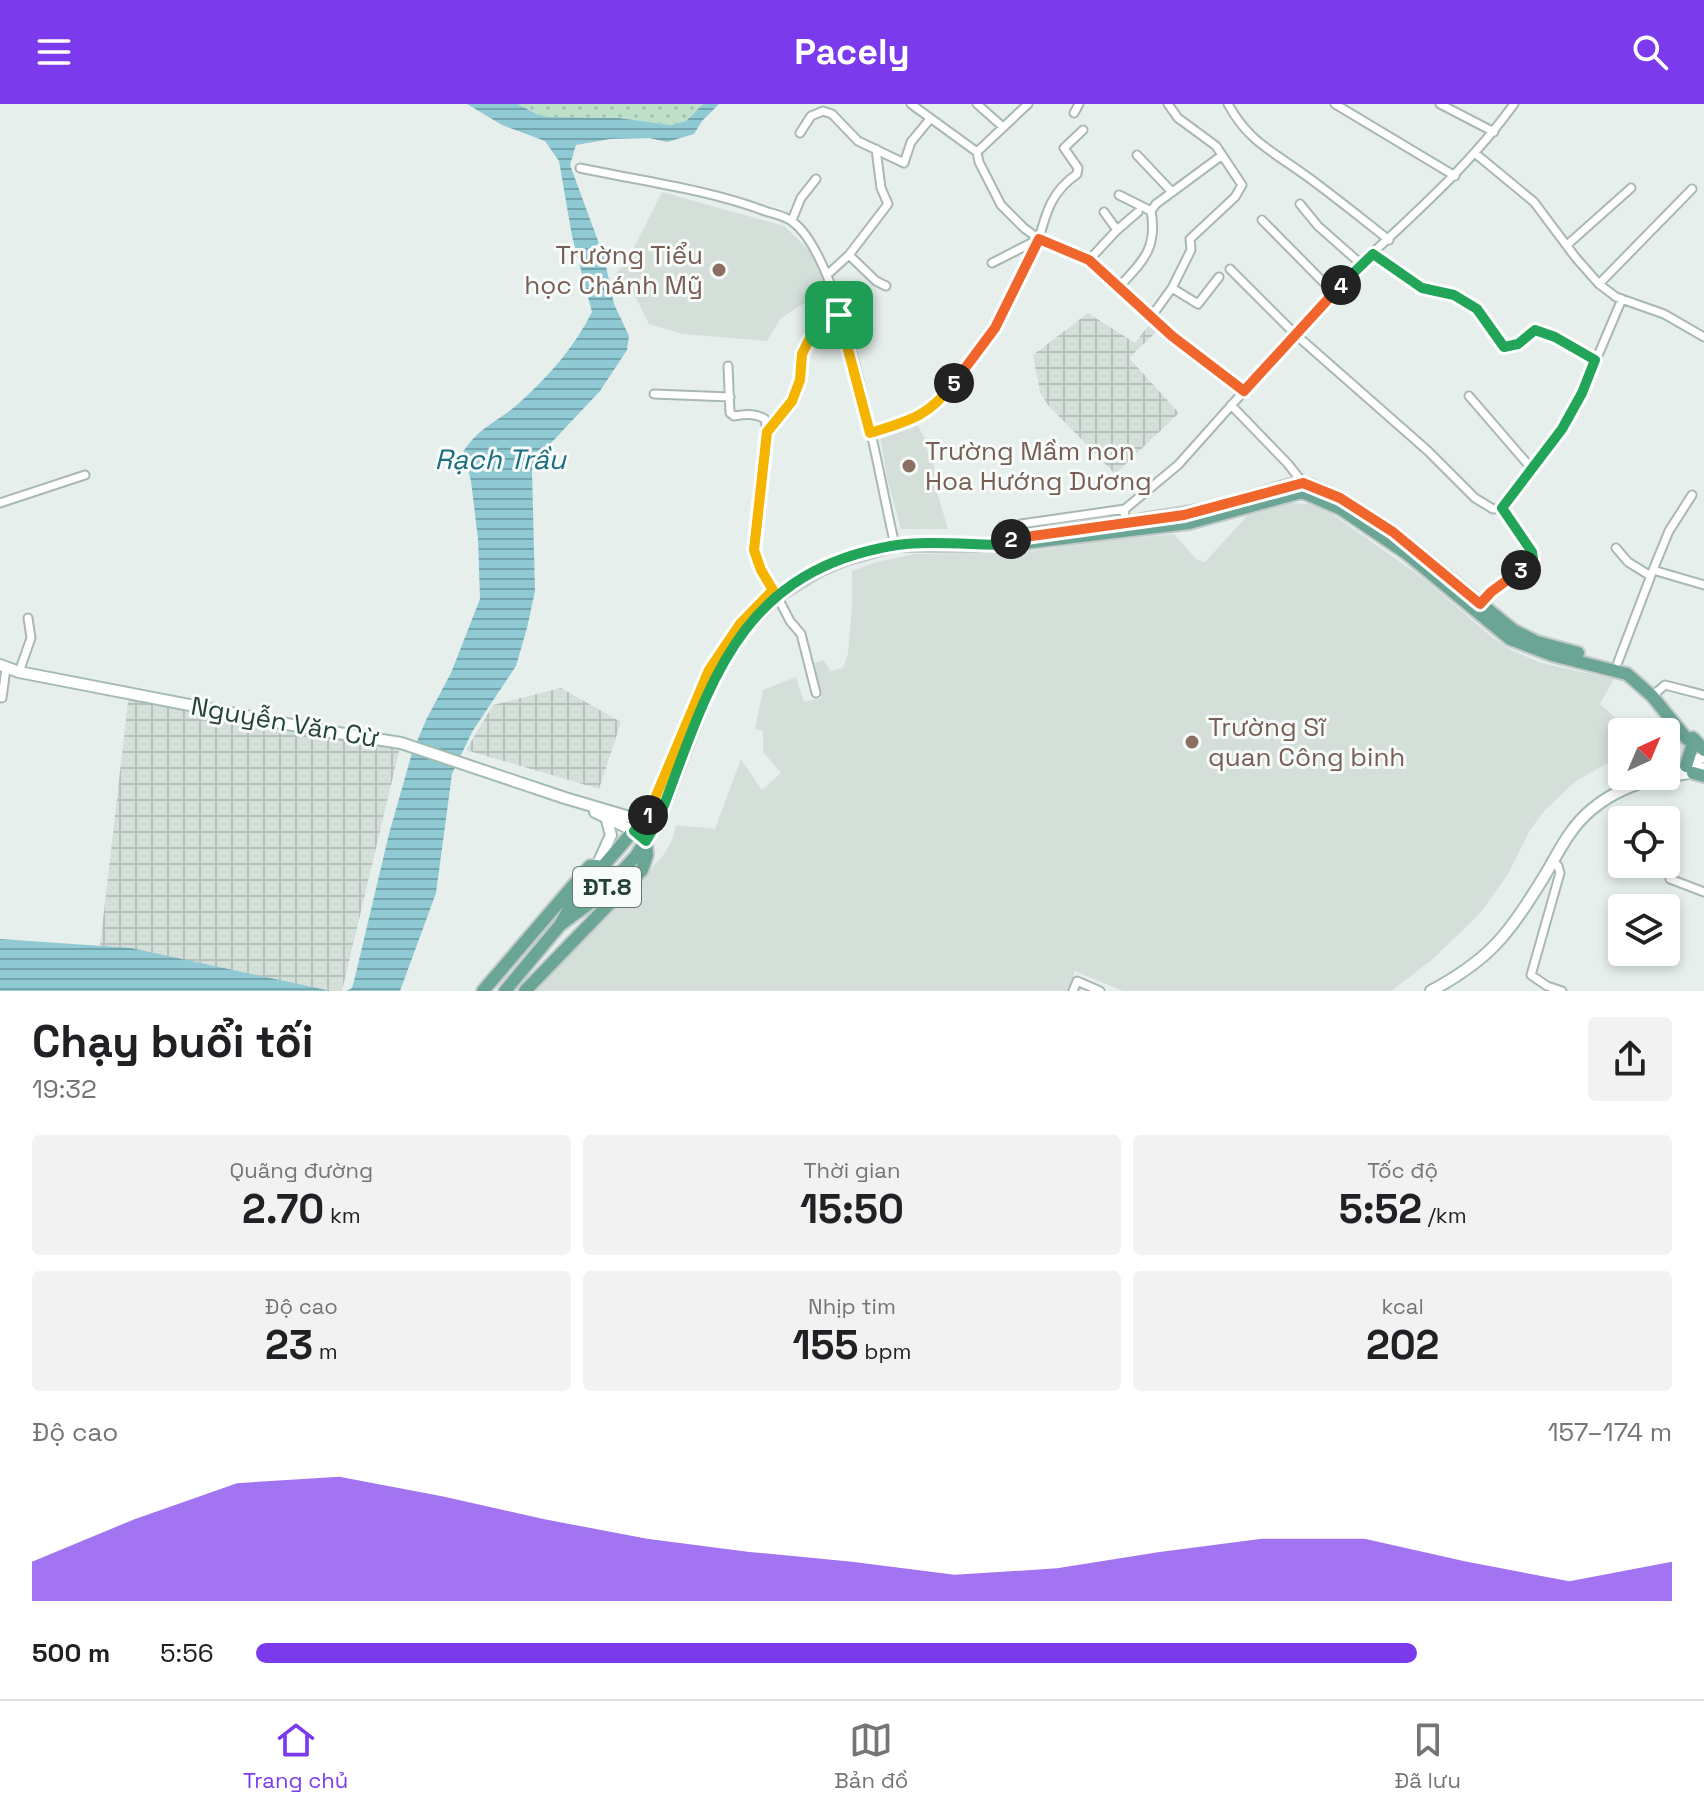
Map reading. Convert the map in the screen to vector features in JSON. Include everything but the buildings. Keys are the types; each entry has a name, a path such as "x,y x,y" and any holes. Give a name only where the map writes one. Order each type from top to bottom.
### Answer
{"main road":[{"path":"1307,488 1406,553 1510,639 1552,655 1622,672 1655,693"},
{"path":"646,841 634,831 649,823 709,670 740,624 775,593 815,565 853,550 894,542 1009,541 1124,520 1198,512 1307,488 1340,498 1393,532 1525,638 1618,662 1636,670 1693,734 1697,771"},
{"path":"1694,739 1704,753"},
{"name":"ĐT.8","path":"560,925 582,914 610,893 647,855 649,823"},
{"name":"ĐT.8","path":"505,991 560,925 573,901 603,862 634,831"},
{"name":"ĐT.8","path":"560,925 597,898 646,841"},
{"path":"525,991 642,870 647,855"},
{"path":"483,991 590,866 603,862"}],"street":[{"path":"911,104 977,152 1001,205 1039,239 1089,260 1151,317 1244,391"},
{"path":"977,104 1003,127"},
{"path":"977,152 1028,104"},
{"path":"1074,113 1079,104"},
{"path":"1151,317 1172,288 1191,250 1190,239 1241,190 1242,185 1209,138 1178,118 1168,104"},
{"path":"1228,104 1239,125 1265,150 1302,173 1389,240"},
{"path":"1335,104 1455,176"},
{"path":"1440,104 1494,132"},
{"path":"1124,520 1361,264 1476,154 1514,104"},
{"path":"800,133 811,116 823,111 832,114 858,141 904,163 911,142 930,119"},
{"path":"870,433 915,419 940,402 995,328 1039,239 1050,200 1077,174 1078,168 1064,148 1083,130"},
{"path":"828,274 849,255 888,204 881,188 876,149"},
{"path":"1476,154 1534,202 1599,284 1622,299 1664,314 1704,337"},
{"path":"1137,155 1171,191"},
{"path":"1151,211 1171,191 1221,156"},
{"path":"580,168 743,203 792,220 813,241 828,274 870,433 894,542"},
{"path":"792,220 801,198 816,179"},
{"path":"1567,245 1631,188"},
{"path":"1599,284 1692,189"},
{"path":"1119,195 1151,211"},
{"path":"1300,204 1318,226 1361,264"},
{"path":"1118,288 1152,244 1154,228 1151,211"},
{"path":"1104,212 1117,230"},
{"path":"1089,260 1138,212"},
{"path":"1262,220 1334,293"},
{"path":"992,263 1039,239"},
{"path":"1373,254 1422,288 1454,295 1477,309 1504,347 1518,344 1535,330 1555,337 1595,360"},
{"path":"849,255 876,281 886,286"},
{"path":"1230,269 1295,334 1408,432 1475,498 1493,509 1502,508 1562,429 1582,393 1622,299"},
{"path":"1172,288 1198,304 1219,277"},
{"path":"767,432 792,401 800,380 802,354 810,338 839,315"},
{"path":"728,366 730,413 734,416 747,413 761,416 765,419 767,432 754,550 761,570 790,621 801,634 816,693"},
{"path":"654,394 730,397"},
{"path":"1469,396 1532,469"},
{"path":"1231,405 1307,488"},
{"path":"0,503 85,475"},
{"path":"1618,662 1669,531 1692,495"},
{"path":"1480,604 1533,559 1532,552 1502,508"},
{"path":"1616,548 1628,562 1651,572 1704,585"},
{"path":"19,672 31,638 28,618"},
{"path":"2,698 3,666"},
{"name":"Nguyễn Văn Cừ","path":"3,666 19,672 401,743 649,823"},
{"path":"1655,693 1665,685 1704,695"},
{"path":"1431,991 1466,972 1491,952 1521,913 1565,839 1589,812 1606,799 1637,784 1697,771 1704,753"},
{"name":"Nguyễn Văn Cừ","path":"565,798 634,831"},
{"path":"603,862 611,835 606,817"},
{"path":"1552,861 1560,873 1531,975 1545,989 1562,991"},
{"path":"1670,879 1704,892"},
{"path":"1073,991 1077,981 1100,991"}],"shaded area":[{"name":"Trường Tiểu học Chánh Mỹ","path":"662,192 784,226 808,249 818,265 829,295 803,304 781,318 767,341 682,334 649,324 634,294 615,275 629,257"},
{"path":"1088,313 1135,343 1149,325 1156,332 1129,358 1179,413 1115,474 1048,405 1040,392 1033,355"},
{"name":"Trường Mầm non Hoa Hướng Dương","path":"917,424 927,451 934,453 934,482 948,529 901,529 887,478 880,436"},
{"name":"Trường Sĩ quan Công binh","path":"1287,503 1310,504 1331,513 1424,579 1511,650 1541,663 1614,679 1600,704 1616,718 1608,718 1608,763 1576,781 1545,810 1530,830 1508,874 1481,912 1433,959 1391,991 1123,991 1075,971 1068,991 536,991 662,857 672,841 676,825 715,829 741,759 762,790 781,773 763,752 763,731 755,729 763,690 796,677 804,702 821,698 814,663 824,660 830,671 843,668 848,654 852,571 915,554 1033,551 1174,534 1197,560 1205,562 1249,514"},
{"path":"561,688 621,722 599,789 466,750 493,705"},
{"path":"129,693 401,743 342,991 100,946"}],"green space":[{"path":"518,104 703,104 686,121 671,125 619,118 551,117 538,115"}],"water":[{"name":"Rạch Trầu","path":"467,104 518,104 538,115 551,117 619,118 671,125 686,121 703,104 719,104 694,134 667,142 649,138 610,139 576,145 570,165 604,257 614,304 629,336 627,350 600,391 535,460 532,470 535,591 527,628 516,666 472,732 452,774 436,893 400,991 346,991 352,988 354,981 412,753 451,673 480,599 478,539 471,481 463,452 475,436 518,404 550,373 569,350 592,312 572,236 559,161 545,141 502,125"},
{"path":"0,939 131,948 331,991 0,991"}],"place":[{"name":"Trường Tiểu học Chánh Mỹ","path":"719,270"},
{"name":"Trường Mầm non Hoa Hướng Dương","path":"909,466"},
{"name":"Trường Sĩ quan Công binh","path":"1192,742"}],"route":[{"path":"1039,239 1089,260 1172,336 1244,391 1373,254 1422,288 1454,295 1477,309 1504,347 1511,348 1535,330 1555,337 1595,360 1582,393 1562,429 1502,508 1532,552 1533,559 1480,604 1393,532 1340,498 1303,483 1184,515 1012,537 1007,545 895,545 873,550 821,569 792,585 747,626 710,685 658,821 646,841 634,831 654,805 709,670 740,624 773,590 754,550 767,432 792,401 800,380 802,354 810,338 839,315 870,433 915,419 940,402 995,328 1039,239"}]}
